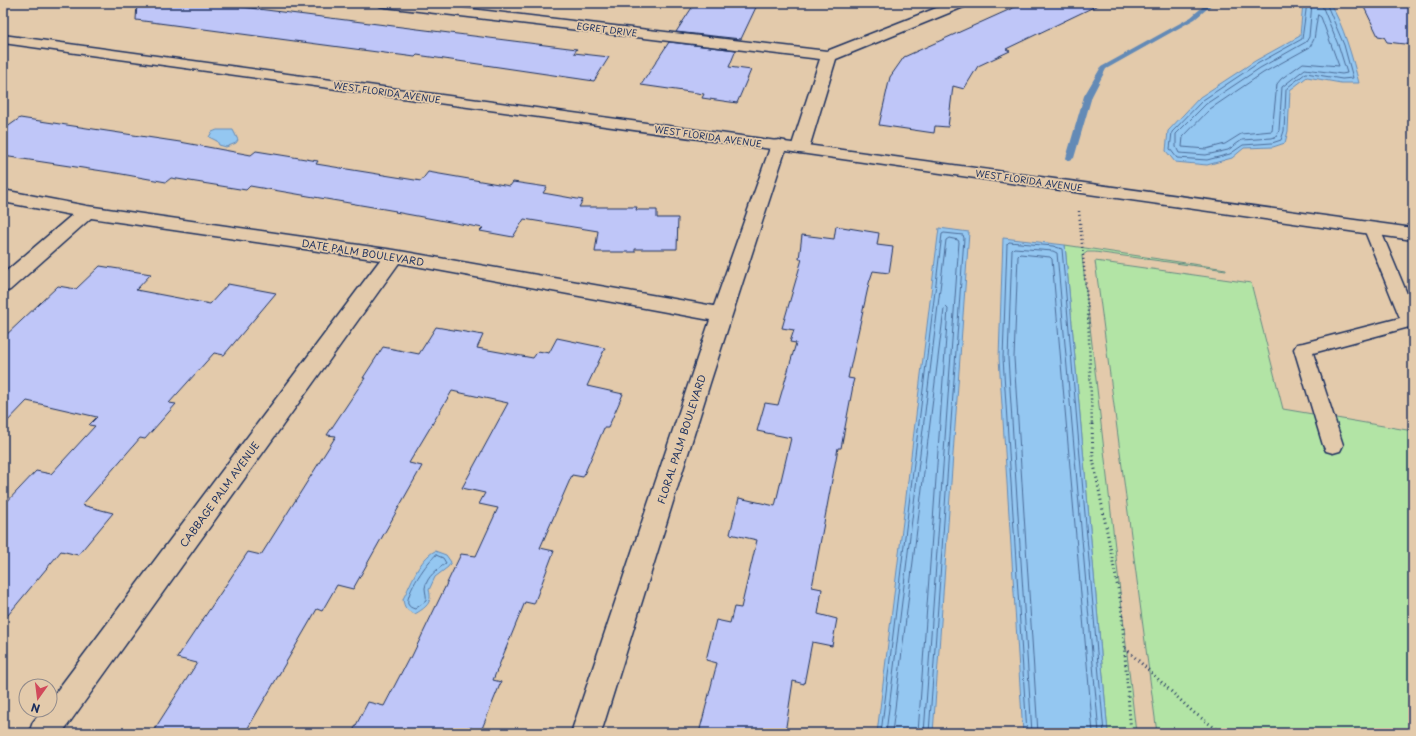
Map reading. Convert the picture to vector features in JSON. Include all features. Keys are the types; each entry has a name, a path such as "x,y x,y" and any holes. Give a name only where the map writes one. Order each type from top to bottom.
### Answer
{"street":[{"name":"EGRET DRIVE","path":"385,3 462,7 829,56 962,3"},
{"name":"WEST FLORIDA AVENUE","path":"3,39 1413,234"},
{"path":"789,147 829,56"},
{"name":"FLORAL PALM BOULEVARD","path":"586,733 722,315 789,147"},
{"name":"DATE PALM BOULEVARD","path":"3,196 87,212 394,256 722,315"},
{"path":"3,285 87,212"},
{"name":"CABBAGE PALM AVENUE","path":"44,733 394,256"}],"lane":[{"path":"1333,445 1304,349 1411,321 1372,229"}],"path":[{"path":"1077,187 1088,311 1093,459 1121,604 1131,733"},
{"path":"1124,647 1193,712 1222,733"}],"green space":[{"path":"1065,245 1226,269 1095,252 1087,252 1082,256 1136,733 1108,733"},
{"path":"1095,261 1251,283 1283,409 1413,431 1413,733 1157,733"}],"water":[{"path":"1303,3 1330,4 1343,31 1359,83 1341,83 1307,77 1290,90 1288,131 1285,143 1273,147 1244,148 1232,158 1207,165 1175,162 1166,151 1168,131 1200,97 1255,61 1300,36"},
{"path":"217,130 233,130 238,140 236,143 226,147 219,145 217,141 209,137 212,132"},
{"path":"939,228 969,232 933,733 877,733"},
{"path":"1003,238 1065,245 1108,733 1023,733 999,358"},
{"path":"435,551 446,555 451,562 448,567 435,577 429,590 430,598 427,605 415,614 406,609 403,599 412,579 424,560"}],"building":[{"path":"137,3 210,3 577,49 574,53 609,57 594,81 417,55 415,57 136,20"},
{"path":"695,3 758,3 741,39 676,32"},
{"path":"1024,3 1102,3 1006,49 1010,51 978,66 964,89 953,86 948,127 935,126 934,133 879,125 890,77 904,57"},
{"path":"1362,3 1413,3 1413,45 1387,42 1384,37 1378,36"},
{"path":"669,42 736,50 729,67 751,70 737,103 702,98 704,94 641,85"},
{"path":"20,118 180,142 251,155 256,151 318,161 316,164 421,181 428,172 510,186 513,182 547,187 543,193 583,200 579,207 637,207 636,210 657,210 657,218 678,218 677,249 635,249 635,252 595,252 598,231 524,219 513,237 480,231 483,228 395,212 396,211 250,186 246,190 171,178 166,182 3,156 3,130"},
{"path":"836,226 879,233 877,245 893,247 889,273 873,271 869,283 848,378 854,379 853,386 841,448 838,448 812,587 822,589 818,614 837,619 832,646 812,642 804,684 793,681 785,733 699,733 717,663 706,660 716,620 730,623 734,607 741,608 757,540 730,534 739,498 775,506 791,438 757,431 765,403 778,405 796,343 790,342 794,330 782,328 802,259 799,259 802,235 834,239"},
{"path":"100,266 151,274 136,290 210,304 228,284 276,293 224,355 214,353 169,403 176,404 145,439 140,438 82,505 113,513 78,555 61,551 3,621 3,506 36,471 51,474 95,426 89,425 97,417 27,401 3,426 3,338 58,286 76,289"},
{"path":"436,327 483,335 477,348 533,358 538,351 549,353 557,338 605,348 587,386 623,394 608,428 604,428 583,477 572,475 540,548 554,551 534,604 525,602 493,680 501,682 481,731 468,727 465,733 352,733 368,702 384,706 409,658 411,658 461,554 476,556 498,508 479,504 485,493 462,488 508,403 452,391 409,463 422,466 353,589 337,585 322,611 317,609 245,733 152,733 197,663 177,658 248,552 261,555 336,436 327,435 365,378 363,378 383,347 419,354"}],"waterway":[{"path":"1070,158 1088,96 1103,68 1193,18 1211,3"}]}
